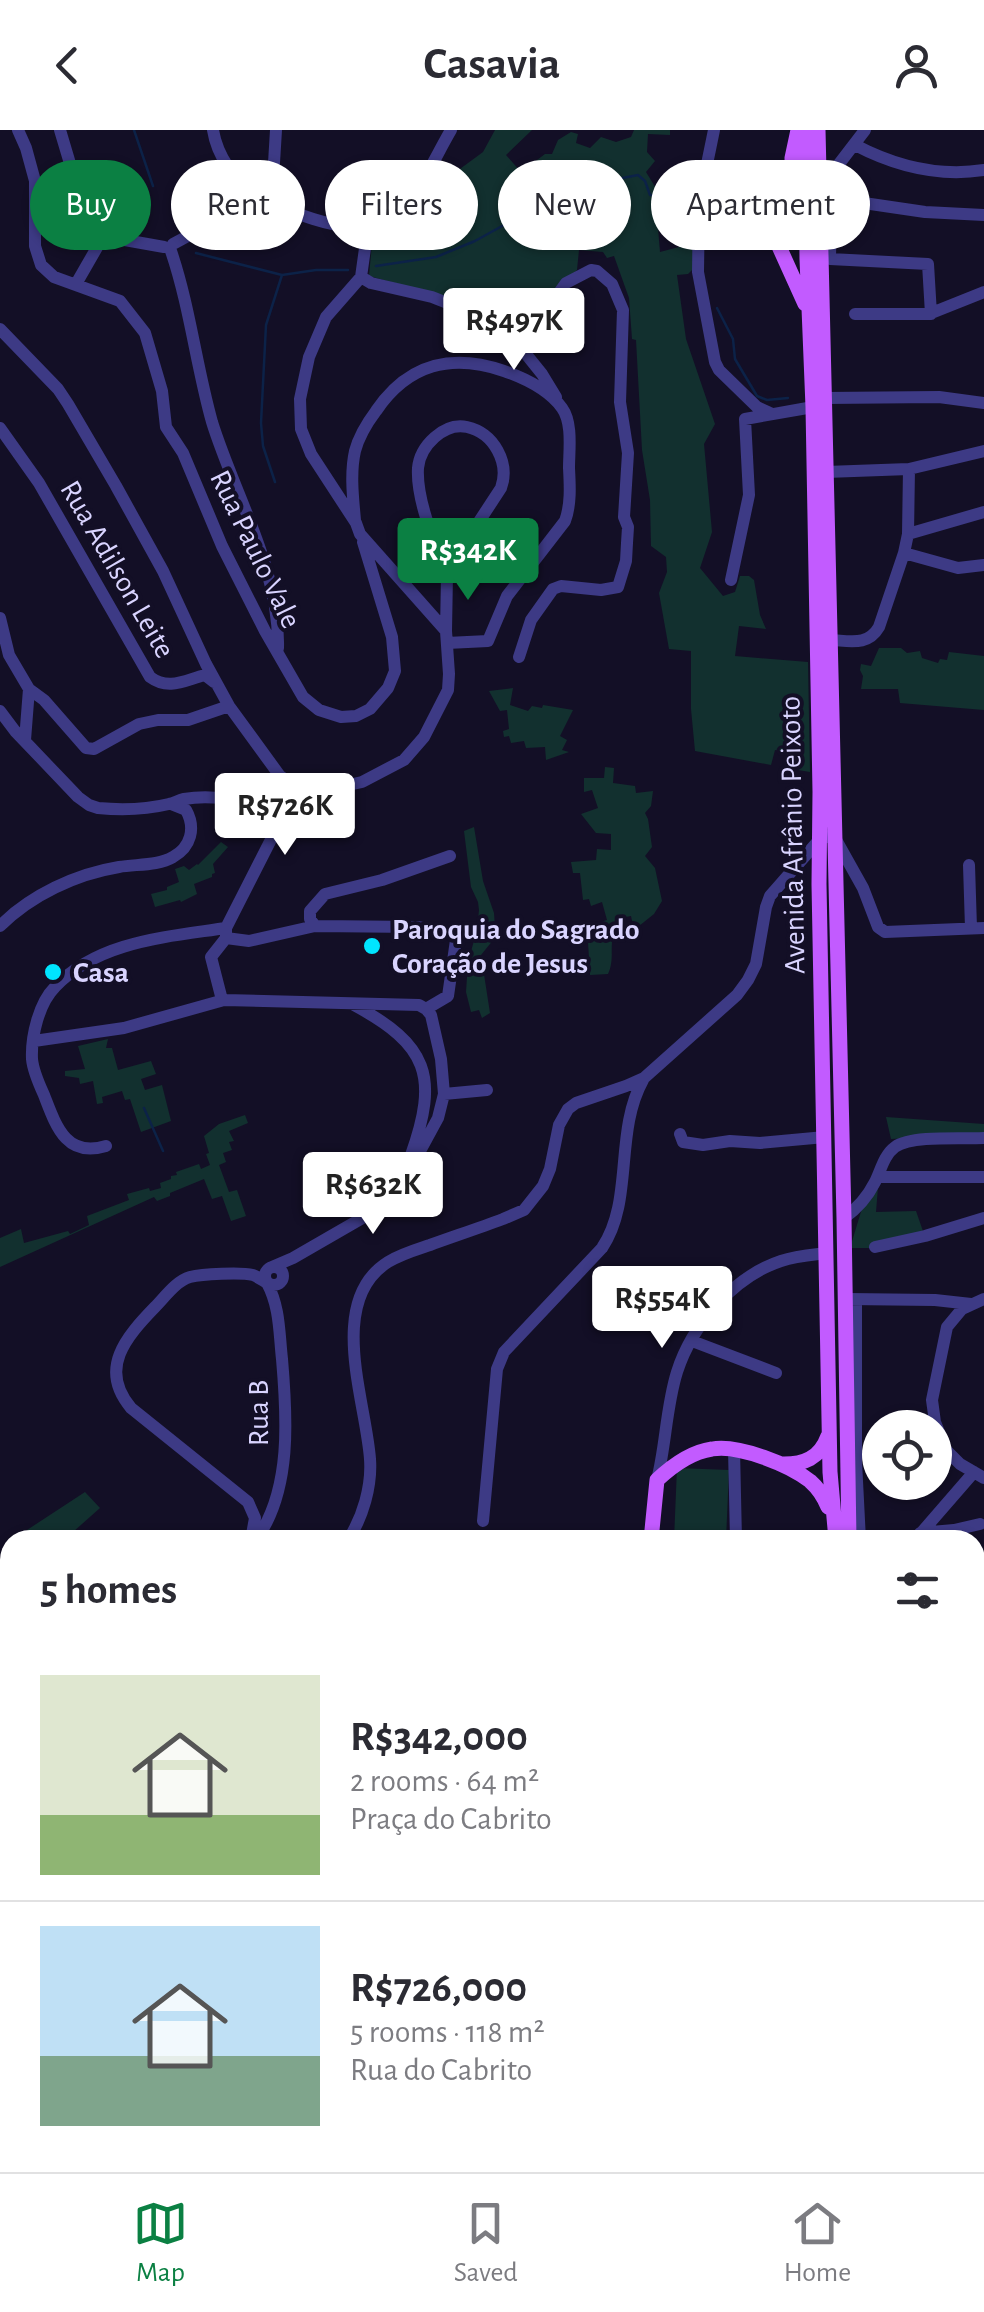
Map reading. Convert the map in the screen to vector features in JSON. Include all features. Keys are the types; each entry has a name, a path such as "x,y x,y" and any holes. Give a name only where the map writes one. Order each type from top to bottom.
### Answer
{"main road":[{"path":"798,130 792,158 793,211 777,242 802,293 810,320"},
{"name":"Avenida Afrânio Peixoto","path":"806,130 819,256 810,320 826,472 831,640 827,838 818,884 829,1432 822,1475"},
{"name":"Avenida Afrânio Peixoto","path":"818,130 820,160"},
{"name":"Avenida Afrânio Peixoto","path":"819,250 818,402 827,838 849,1299 848,1530"},
{"path":"784,258 793,262 819,256"},
{"path":"780,1464 794,1464 816,1456 829,1432"},
{"path":"652,1530 657,1480 699,1452 734,1449 822,1475 847,1471"},
{"path":"816,1456 834,1530"}],"street":[{"name":"Rua Paulo Vale","path":"18,130 35,181 38,258 54,277 120,302 145,334 162,391 166,427 183,452 222,546 278,650"},
{"path":"60,130 69,160"},
{"path":"214,130 224,160"},
{"path":"274,160 276,130"},
{"path":"434,160 452,130"},
{"path":"714,130 699,203 698,272 715,362 757,407 772,414"},
{"path":"846,160 865,130"},
{"path":"856,145 917,169 984,170"},
{"path":"870,203 924,212 984,215"},
{"path":"151,244 169,247"},
{"name":"Rua Paulo Vale","path":"169,247 183,286 212,419 270,580 278,650"},
{"path":"76,284 96,250"},
{"path":"365,250 362,277 326,317 309,358 300,399 301,429 311,454 358,528 446,637 488,641 507,596 567,517 570,480 563,409 513,338 513,329"},
{"path":"819,256 926,263 931,314"},
{"path":"362,277 370,283 432,297 513,329 538,322 566,282 592,270 612,284 623,310 620,402 628,453 624,517 628,544 618,587 553,588 532,620 518,657"},
{"path":"855,314 931,314 984,292"},
{"path":"0,329 58,388 68,404 162,571 230,706 280,776 296,788 318,792"},
{"path":"278,650 296,689 325,713 346,718 361,714 388,688 395,671 392,637 358,528 352,495 359,438 391,392 421,370 443,363 497,369 526,380 563,409"},
{"path":"731,580 749,495 743,422 747,417 818,402 939,396 984,402"},
{"path":"224,1000 212,957 284,814 318,792 371,778 397,765 417,747 448,690 447,575 426,513 418,468 424,450 436,437 450,428 471,427 502,458 505,478 447,575"},
{"name":"Rua Adilson Leite","path":"0,428 39,483 150,677 171,685 205,675 216,684"},
{"path":"826,472 910,469 984,450"},
{"path":"831,640 864,642 877,633 908,534 910,469"},
{"path":"908,534 984,512"},
{"path":"904,553 958,568 984,565"},
{"path":"0,618 9,655 29,689 90,749 139,724 188,720 230,706"},
{"path":"26,740 29,689"},
{"path":"0,710 78,797 93,807 169,804 187,798 236,800 284,814"},
{"path":"280,776 284,814"},
{"path":"0,926 38,897 79,878 174,857 189,840 192,823 184,808 169,804"},
{"path":"353,1530 363,1508 370,1471 353,1330 358,1300 377,1270 398,1255 524,1210 546,1180 557,1131 568,1109 576,1102 644,1078 726,1006 743,988 756,964 768,900 827,838 863,888 878,927 888,933 980,927 969,866"},
{"path":"315,926 310,911 325,894 382,880 450,856"},
{"path":"791,874 801,872 818,884"},
{"path":"106,1146 78,1147 65,1137 56,1125 34,1068 34,1041 48,996 64,979 92,960 143,941 226,933 249,941 315,926 389,926 462,934 456,940 449,992 446,998 426,1009"},
{"path":"34,1041 113,1031 224,1000 419,1005 431,1014 441,1058 444,1094 429,1118"},
{"path":"254,1530 254,1518 242,1496 132,1408 121,1392 116,1368 121,1349 137,1325 183,1280 252,1275 293,1258 371,1214 388,1198 425,1144 429,1118 426,1080 418,1056 388,1025 350,1003"},
{"path":"483,1521 500,1360 609,1238 616,1217 628,1122 644,1078"},
{"path":"444,1094 487,1090"},
{"path":"680,1134 683,1142 703,1145 825,1137"},
{"path":"844,1218 866,1199 888,1154 899,1144 984,1138"},
{"path":"878,1177 984,1177"},
{"path":"875,1246 984,1218"},
{"path":"657,1480 676,1374 708,1316 755,1274 782,1261 827,1253"},
{"path":"276,1301 293,1258"},
{"path":"270,1268 281,1270 283,1279"},
{"path":"267,1283 264,1275 270,1268"},
{"path":"252,1275 278,1285 283,1279"},
{"name":"Rua B","path":"260,1530 272,1510 285,1453 286,1403 276,1301 267,1283"},
{"path":"859,1530 849,1299 977,1301"},
{"path":"933,1410 948,1327 956,1315 977,1301"},
{"path":"692,1340 776,1373"},
{"path":"734,1449 736,1530"},
{"path":"924,1530 979,1475 952,1456"},
{"path":"954,1530 980,1524"}],"green space":[{"path":"495,130 532,130 506,155 510,160 498,160 498,250 579,250 577,270 550,296 545,292 540,298 536,296 523,312 509,309 510,305 488,294 481,309 466,304 467,297 454,299 369,276 371,250 478,250 478,160 472,160 483,152"},
{"path":"634,130 670,130 670,135 648,134 647,152 654,160 646,172 651,180 651,250 694,250 694,268 688,274 677,275 686,339 715,424 704,444 712,532 700,568 723,596 735,592 740,576 754,580 766,629 739,626 735,656 808,662 810,772 798,770 800,755 775,750 771,765 695,751 691,651 669,649 659,593 667,572 666,557 651,546 636,340 632,339 629,298 614,256 607,258 603,252 579,250 631,250 631,160 537,160 552,154 558,140 571,132 578,134 576,143 590,148 601,137 616,142 631,137"},
{"path":"879,648 920,651 922,658 938,663 940,659 947,660 949,652 984,656 984,710 900,703 898,689 861,689 861,664 871,666"},
{"path":"513,688 510,705 528,711 532,706 543,705 573,710 560,736 567,740 562,750 569,752 546,760 545,747 526,748 524,741 511,743 509,736 504,737 503,731 509,729 507,710 500,711 489,691"},
{"path":"605,767 614,768 613,783 635,786 636,793 653,791 651,806 645,813 652,847 645,856 655,868 662,901 654,914 634,930 631,916 620,918 608,974 590,975 588,942 596,940 594,924 607,920 602,902 591,906 589,899 583,900 580,873 573,873 571,862 596,860 597,849 611,850 611,834 596,833 581,814 598,808 592,790 584,792 584,778 604,778"},
{"path":"474,827 495,928 494,939 481,955 490,1013 482,1018 479,1010 471,1012 466,992 479,910 471,887 464,831"},
{"path":"221,842 228,847 213,864 212,877 194,884 197,894 155,907 151,894 179,882 175,869 184,866 189,870 198,865"},
{"path":"108,1039 106,1048 112,1048 118,1070 151,1061 156,1074 141,1079 145,1090 162,1085 171,1121 141,1132 130,1099 125,1100 122,1091 102,1097 103,1103 97,1104 93,1081 80,1084 79,1078 65,1076 65,1071 85,1069 78,1046"},
{"path":"245,1115 248,1123 229,1131 234,1141 229,1142 232,1150 223,1153 226,1162 219,1165 229,1192 237,1190 246,1216 231,1221 222,1196 212,1199 204,1179 157,1201 154,1197 0,1267 0,1238 21,1229 24,1243 68,1231 70,1234 89,1225 87,1216 129,1200 127,1194 161,1188 160,1183 177,1175 176,1172 199,1164 201,1169 210,1165 204,1136 219,1124"},
{"path":"886,1117 984,1124 984,1134 891,1139"},
{"path":"870,1182 878,1187 876,1212 916,1211 924,1234 876,1248 850,1248"},
{"path":"677,1468 729,1470 726,1530 674,1530"},
{"path":"85,1492 100,1508 75,1530 27,1530"}],"waterway":[{"path":"134,130 153,186"},
{"path":"376,266 436,257 475,241 511,221 546,193 638,175 651,195"},
{"path":"196,253 282,275 348,270"},
{"path":"275,482 263,446 261,423 266,325 282,275"},
{"path":"717,308 733,339 735,359 757,396 767,400 788,398"},
{"path":"144,1108 163,1151"}],"place":[{"name":"Paroquia do Sagrado Coração de Jesus","path":"372,946"},
{"name":"Casa","path":"53,972"}]}
